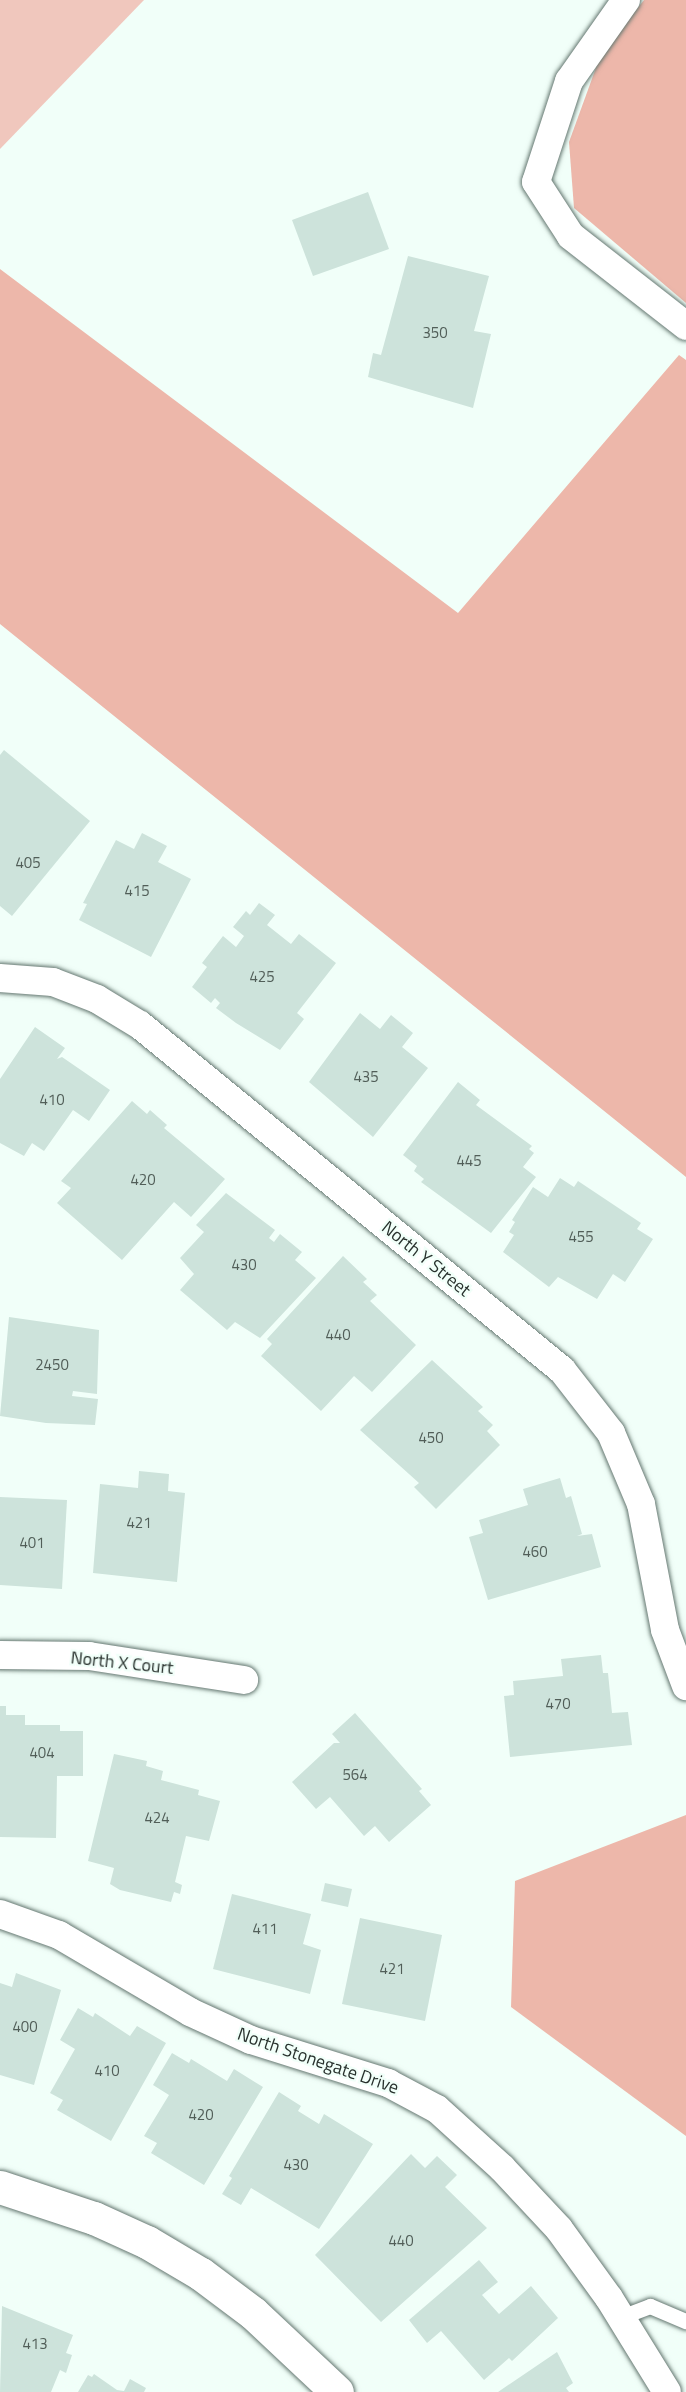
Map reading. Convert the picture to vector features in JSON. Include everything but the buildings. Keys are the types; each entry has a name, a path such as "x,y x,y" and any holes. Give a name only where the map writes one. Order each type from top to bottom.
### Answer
{"street":[{"path":"626,0 569,81 536,182 572,236 686,326"},
{"name":"North Y Street","path":"0,978 53,982 97,999 140,1024 562,1370 611,1433 633,1486 651,1546 665,1630 686,1686"},
{"name":"North X Court","path":"0,1655 89,1656 244,1680"},
{"name":"North Stonegate Drive","path":"0,1914 59,1935 190,2012 251,2040 416,2095 455,2123 559,2229 621,2317 667,2392"},
{"path":"0,2187 94,2218 147,2242 192,2269 254,2313 337,2392"}],"lane":[{"path":"621,2317 650,2306 686,2321"}],"shaded area":[{"path":"0,0 144,0 0,149"},
{"path":"644,0 686,0 686,303 574,208 569,142 601,54"},
{"path":"0,269 458,613 679,355 686,360 686,1177 0,624"},
{"path":"686,1815 686,2136 511,2007 515,1881"}]}
